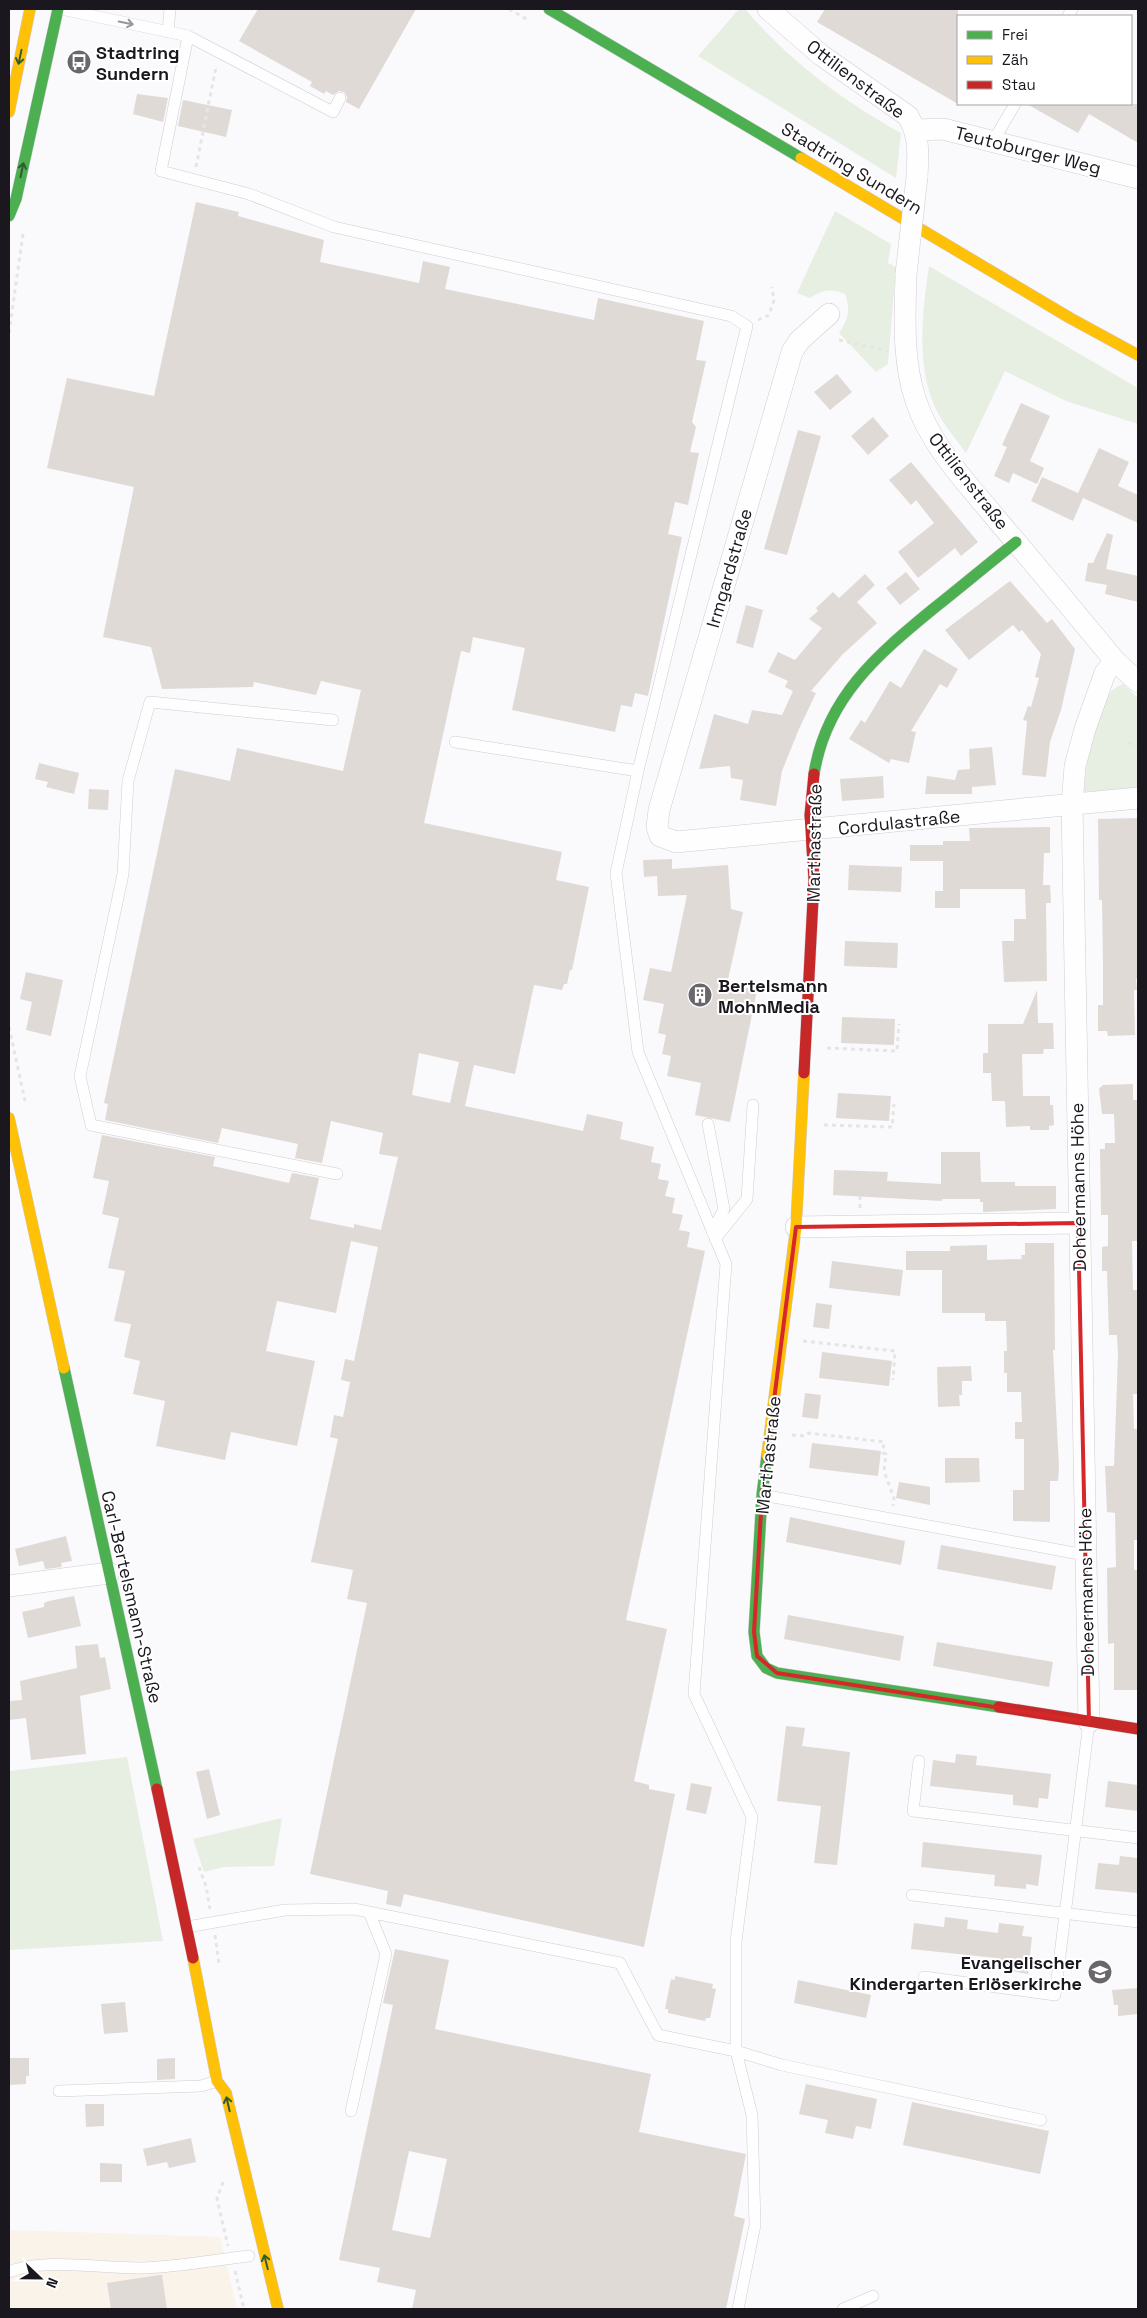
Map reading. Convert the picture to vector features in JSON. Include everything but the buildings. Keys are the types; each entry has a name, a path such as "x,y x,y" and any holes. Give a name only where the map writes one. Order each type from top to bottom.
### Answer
{"main road":[{"path":"9,112 30,9"},
{"path":"9,216 16,199 59,9"},
{"name":"Stadtring Sundern","path":"549,9 1070,318 1138,355"},
{"name":"Marthastraße","path":"1016,542 888,645 860,673 835,709 818,752 812,788 810,830 814,880 796,1227 762,1495 754,1632 757,1656 766,1668 777,1673 1089,1722"},
{"name":"Carl-Bertelsmann-Straße","path":"9,1118 188,1927 218,2082 226,2093 278,2309"},
{"path":"1089,1722 1138,1729"},
{"path":"214,2095 218,2082"}],"street":[{"name":"Ottilienstraße","path":"768,9 821,55 908,116 916,130 918,148 917,177 906,274 906,351 915,400 926,425 942,451 1115,661 1138,682"},
{"name":"Teutoburger Weg","path":"916,130 943,129 1138,178"},
{"name":"Irmgardstraße","path":"660,836 657,827 659,810 792,352 799,341 829,314"},
{"name":"Doheermanns Höhe","path":"1089,1722 1078,1223 1072,805 1075,766 1085,729 1105,673 1115,661"},
{"name":"Cordulastraße","path":"660,836 676,842 1138,798"},
{"path":"796,1227 1078,1223"},
{"path":"9,1586 109,1573"}],"lane":[{"path":"59,9 188,36 333,112 340,98"},
{"path":"168,32 170,9"},
{"path":"188,36 161,171 249,194 334,227 731,316 747,326 638,771 616,873 638,1052 726,1264 694,1694 752,1817 736,1941 736,2051 752,2115 756,2226 738,2309"},
{"path":"996,142 998,133 1014,105"},
{"path":"333,720 150,702 128,781 123,874 80,1076 91,1125 337,1174"},
{"path":"455,742 638,771"},
{"path":"713,1235 747,1199 753,1105"},
{"path":"708,1124 724,1209 713,1235"},
{"path":"762,1495 1085,1556"},
{"path":"924,1977 1055,1995 1089,1722"},
{"path":"919,1761 913,1811 1138,1838"},
{"path":"912,1895 1138,1922"},
{"path":"188,1927 285,1910 354,1909 620,1963 658,2035 1041,2120"},
{"path":"350,2111 386,1954 369,1912"},
{"path":"60,2090 201,2086 218,2082"},
{"path":"9,2272 18,2268 44,2265 143,2268 249,2256"},
{"path":"843,2309 873,2296"}],"path":[{"path":"193,179 219,51"},
{"path":"747,326 769,315 774,300 772,287"},
{"path":"839,340 854,342 882,351 906,351"},
{"path":"1128,742 1138,747"},
{"path":"805,1047 897,1051 899,1024"},
{"path":"801,1124 892,1128 894,1104"},
{"path":"782,1339 895,1352 893,1380"},
{"path":"770,1432 805,1436 809,1433 884,1442 883,1453 886,1454 884,1471 894,1498 891,1519"},
{"path":"222,2175 223,2183 217,2199 244,2309"}],"highlighted area":[{"path":"1078,1223 1089,1722 804,1679 777,1673 757,1656 754,1632 762,1495 796,1227"}],"shaded area":[{"path":"739,9 745,9 779,45 817,78 879,121 901,133 896,178 698,56"},
{"path":"835,211 891,244 888,263 896,267 888,364 876,372 839,333 848,314 845,294 827,291 810,298 797,293"},
{"path":"929,266 1138,388 1138,424 1066,401 1005,371 966,453 939,415 931,398 926,380 922,342 924,303"},
{"path":"1123,684 1138,698 1138,788 1084,792 1089,748 1098,715 1113,690"},
{"path":"127,1757 163,1941 9,1950 9,1771"},
{"path":"282,1818 274,1866 224,1867 204,1872 193,1839"},
{"path":"9,2230 220,2237 237,2309 9,2309"}],"traffic: fast":[{"path":"9,216 16,199 58,9"},
{"path":"549,9 801,158"},
{"path":"814,774 820,747 830,723 842,701 857,680 874,661 912,626 1016,542"},
{"path":"64,1368 157,1789"},
{"path":"767,1455 762,1495 754,1632 757,1656 766,1668 777,1673 999,1707"}],"traffic: slow":[{"path":"9,112 30,9"},
{"path":"801,158 1070,318 1138,355"},
{"path":"767,1455 796,1227 804,1073"},
{"path":"9,1118 64,1368"},
{"path":"193,1958 217,2081 226,2093 278,2309"}],"traffic: jam":[{"path":"804,1073 814,880 810,815 814,774"},
{"path":"999,1707 1138,1729"},
{"path":"157,1789 193,1958"}],"place":[{"name":"Stadtring Sundern","path":"79,62"},
{"name":"Bertelsmann MohnMedia","path":"700,995"},
{"name":"Evangelischer Kindergarten Erlöserkirche","path":"1100,1972"}]}
